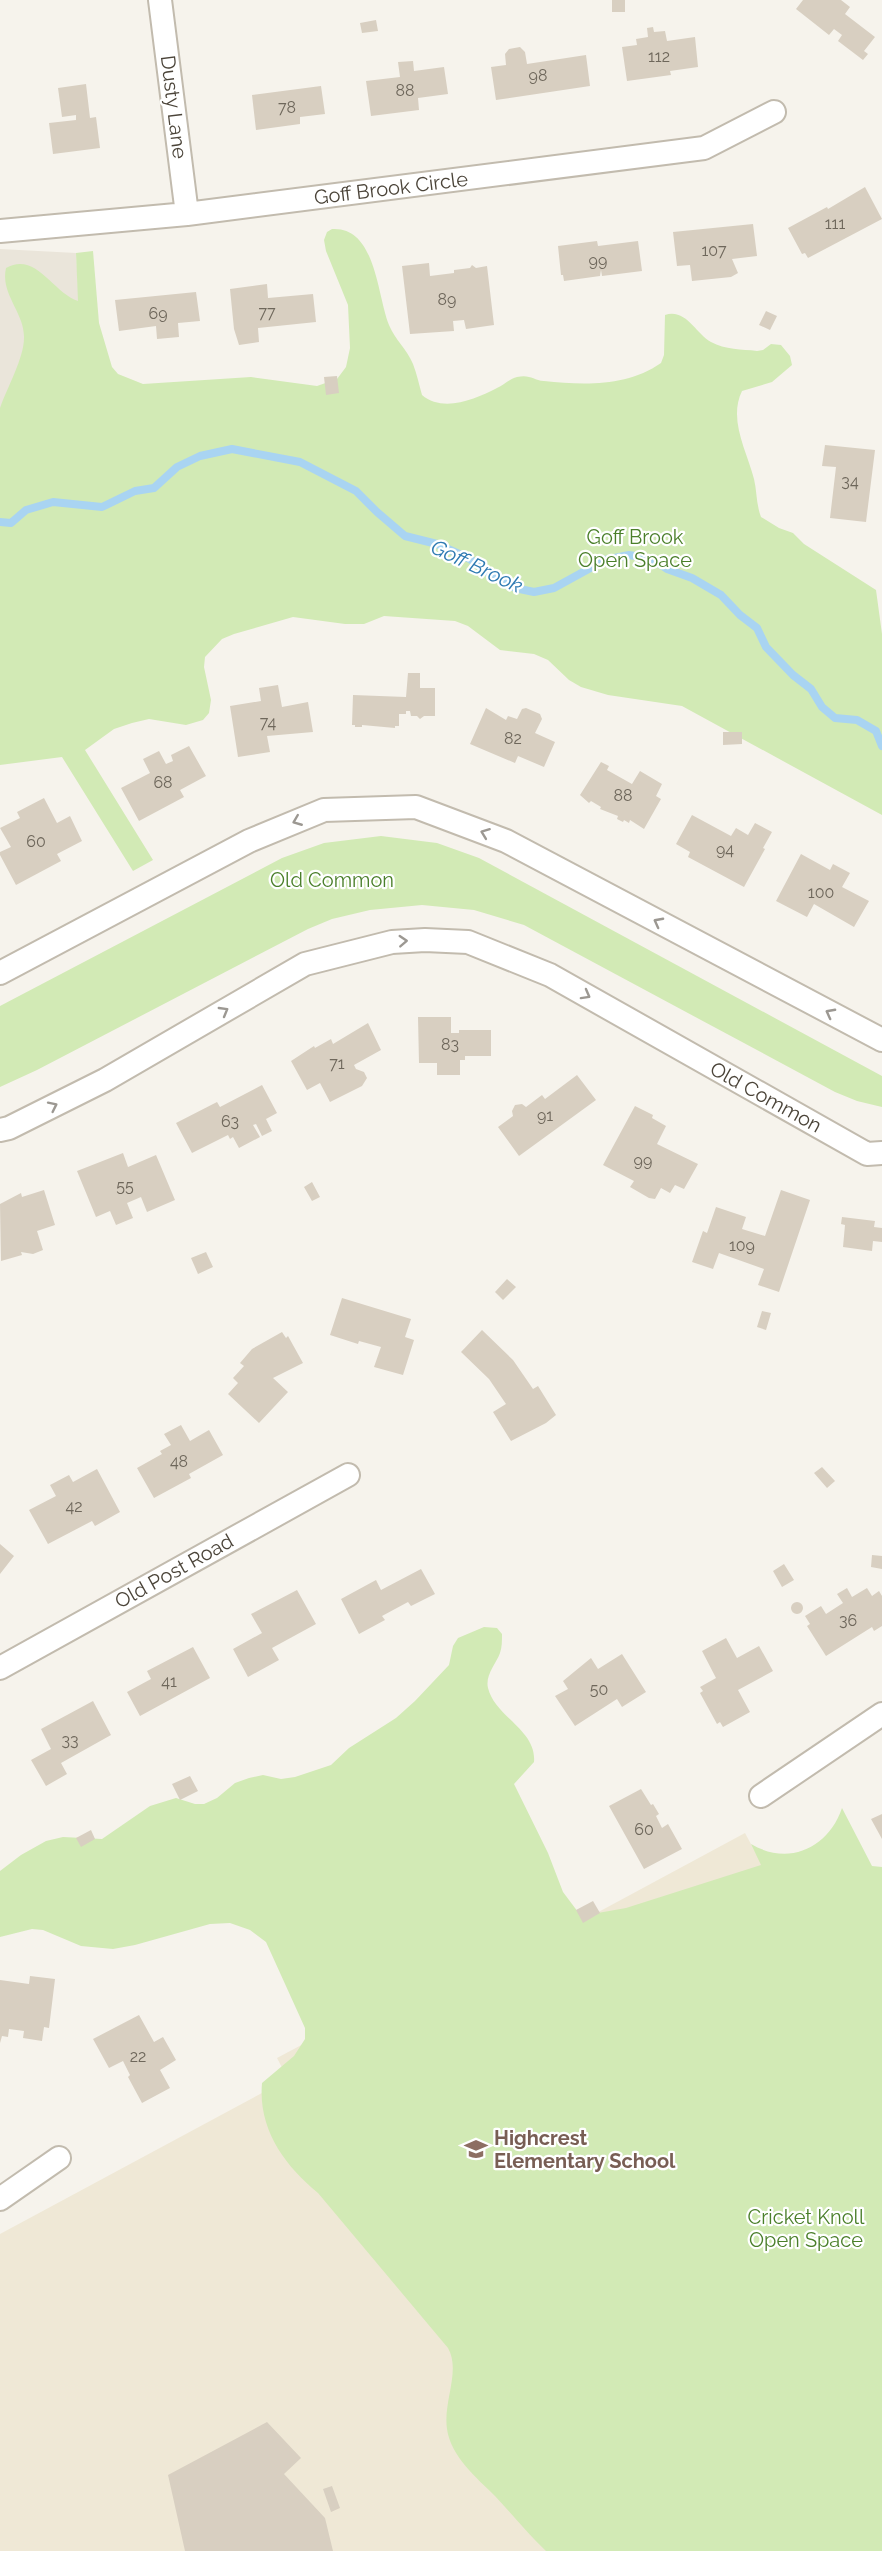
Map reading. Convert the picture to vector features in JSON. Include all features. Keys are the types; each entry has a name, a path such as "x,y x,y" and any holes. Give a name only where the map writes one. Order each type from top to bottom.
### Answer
{"street":[{"name":"Dusty Lane","path":"160,0 187,214"},
{"name":"Goff Brook Circle","path":"0,231 187,214 704,148 774,112"},
{"path":"0,973 249,841 324,810 417,807 507,841 882,1040"},
{"name":"Old Common","path":"0,1130 9,1128 105,1080 305,964 392,942 425,940 468,942 550,975 867,1154 882,1153"},
{"name":"Old Post Road","path":"0,1668 348,1475"},
{"path":"761,1796 882,1714"},
{"path":"0,2199 59,2158"}],"shaded area":[{"path":"0,249 76,253 88,464 0,487"},
{"name":"Highcrest Elementary School","path":"745,1833 882,2087 882,2551 0,2551 0,2234 288,2079 277,2058 414,1985 426,2005"}],"green space":[{"name":"Goff Brook Open Space","path":"332,229 347,231 358,239 366,250 389,325 410,359 422,395 440,403 449,404 470,400 521,376 544,381 589,383 619,380 648,371 661,363 664,355 665,315 679,315 685,318 711,342 722,346 757,351 771,344 781,345 790,356 792,365 772,382 742,391 737,413 740,435 754,479 761,517 793,533 804,544 876,590 882,634 882,815 682,706 608,695 581,687 569,680 548,660 534,654 500,650 468,626 455,621 384,616 364,624 345,624 293,617 222,639 205,657 204,667 211,700 209,713 203,720 186,725 149,719 132,723 114,729 85,750 153,860 133,871 62,757 0,765 0,408 18,364 24,338 21,320 6,286 6,268 17,264 35,269 69,297 78,301 76,253 93,251 99,323 112,367 118,374 143,384 251,377 317,386 337,379 346,367 350,348 348,305 326,251 324,240 327,232"},
{"name":"Old Common","path":"381,836 437,843 479,858 882,1076 882,1107 857,1101 835,1092 524,925 474,910 422,905 370,910 332,919 308,929 0,1087 0,1006 282,858 324,843"},
{"name":"Highcrest Elementary School","path":"484,1627 497,1628 502,1634 501,1651 489,1674 488,1688 499,1707 523,1732 533,1751 534,1762 514,1784 548,1853 563,1892 581,1916 626,1908 761,1865 751,1844 779,1853 805,1850 827,1834 842,1808 872,1866 882,1867 882,2551 546,2551 459,2458 449,2439 446,2418 453,2366 448,2348 318,2193 284,2158 269,2131 264,2116 262,2083 294,2056 305,2039 305,2028 266,1942 250,1930 230,1923 210,1924 113,1949 81,1946 43,1930 32,1929 0,1937 0,1871 21,1855 46,1841 63,1837 102,1839 150,1806 176,1798 195,1804 204,1804 217,1798 235,1783 249,1778 263,1775 281,1779 295,1777 331,1765 349,1748 396,1718 415,1701 449,1665 453,1646 458,1638"}],"building":[{"path":"612,0 625,0 625,12 612,12"},
{"path":"803,0 841,0 850,7 845,14 875,37 864,51 868,54 863,60 838,41 842,35 834,29 829,35 796,9"},
{"path":"376,20 378,31 362,33 360,23"},
{"path":"653,27 654,32 665,31 667,41 695,37 698,67 670,71 671,75 627,81 622,47 637,45 636,39 648,37 647,28"},
{"path":"520,47 525,52 527,64 586,55 590,86 496,100 491,67 506,65 505,54 509,49"},
{"path":"413,61 414,71 444,67 448,94 418,98 419,110 371,116 366,81 400,77 398,62"},
{"path":"86,84 90,118 96,117 100,148 53,154 49,123 76,120 76,115 62,117 58,88"},
{"path":"321,86 325,114 300,117 300,124 256,130 252,95"},
{"path":"865,187 882,219 808,258 805,253 802,254 788,228 827,207 828,209"},
{"path":"753,224 757,256 732,259 738,273 731,277 692,281 690,265 677,266 673,232"},
{"path":"597,241 598,246 638,241 642,271 602,276 601,270 600,276 564,281 561,275 558,246"},
{"path":"429,263 430,276 454,273 454,270 470,268 472,265 476,268 487,266 494,325 466,329 464,320 453,321 454,331 410,334 402,266"},
{"path":"267,284 268,298 313,294 316,322 258,328 259,342 239,345 234,329 230,289"},
{"path":"196,292 200,321 178,323 179,337 157,339 156,326 119,331 115,300"},
{"path":"766,311 777,316 770,330 759,325"},
{"path":"337,376 339,393 326,395 324,377"},
{"path":"825,445 875,450 866,522 830,518 836,467 822,466"},
{"path":"408,673 420,673 420,688 435,688 435,716 424,716 420,719 417,716 411,716 410,711 406,711 406,714 399,714 399,726 395,728 352,725 353,695 406,697"},
{"path":"278,685 282,707 308,702 313,732 267,736 270,752 238,757 230,706 261,701 259,688"},
{"path":"486,708 506,720 508,716 517,719 522,709 526,708 540,714 542,719 535,733 555,742 544,767 518,756 515,763 470,744"},
{"path":"723,732 742,732 742,744 723,745"},
{"path":"189,746 206,776 180,790 184,797 139,821 121,788 150,773 143,759 159,751 166,764 173,761 171,755"},
{"path":"601,762 609,766 607,770 632,784 640,771 662,784 656,796 661,799 644,829 630,820 629,823 617,819 618,816 600,809 601,807 591,801 589,803 580,795"},
{"path":"44,798 57,823 70,816 82,841 57,854 61,861 16,885 0,855 0,852 11,847 0,828 20,818 17,812"},
{"path":"692,815 731,836 736,828 748,835 755,823 772,832 744,887 688,857 690,852 676,844"},
{"path":"801,854 830,870 833,864 850,873 842,887 869,901 854,927 814,904 807,917 776,901"},
{"path":"418,1017 451,1017 451,1033 459,1033 459,1030 491,1030 491,1056 465,1056 465,1060 460,1060 460,1075 437,1075 437,1063 419,1063"},
{"path":"368,1023 381,1050 354,1065 356,1069 364,1072 367,1078 362,1086 330,1102 320,1083 307,1090 291,1061 314,1046 315,1048 331,1039 333,1044"},
{"path":"577,1075 596,1100 519,1156 498,1127 513,1116 512,1111 515,1105 522,1104 526,1107 542,1095 545,1099"},
{"path":"262,1085 277,1113 266,1119 272,1131 262,1136 256,1124 253,1125 260,1137 239,1148 233,1137 230,1139 228,1135 192,1153 176,1123 217,1102 220,1107"},
{"path":"635,1106 653,1115 652,1118 666,1126 657,1144 698,1164 684,1189 675,1185 670,1193 661,1188 655,1199 649,1198 630,1187 634,1181 603,1165"},
{"path":"123,1153 128,1167 156,1155 175,1200 147,1212 141,1197 127,1203 133,1218 116,1225 110,1211 96,1217 77,1171"},
{"path":"312,1182 320,1197 312,1201 304,1187"},
{"path":"44,1190 55,1225 37,1231 43,1250 33,1254 21,1252 22,1255 1,1261 0,1204 21,1193 22,1197"},
{"path":"781,1190 810,1200 779,1292 758,1285 764,1269 719,1253 713,1269 692,1262 703,1231 707,1233 716,1207 746,1217 742,1229 765,1236"},
{"path":"842,1217 875,1221 874,1227 882,1228 882,1242 873,1241 872,1251 843,1247 845,1225 841,1224"},
{"path":"206,1252 213,1267 198,1274 191,1258"},
{"path":"507,1279 516,1287 503,1300 495,1292"},
{"path":"342,1298 411,1319 405,1337 414,1340 403,1375 374,1367 381,1347 359,1341 358,1344 330,1335"},
{"path":"762,1311 771,1313 766,1330 757,1327"},
{"path":"482,1330 513,1360 533,1389 538,1386 556,1415 546,1423 511,1441 493,1412 506,1404 489,1379 461,1352"},
{"path":"282,1332 286,1338 288,1336 303,1363 273,1378 288,1392 259,1423 228,1394 238,1383 233,1378 244,1366 240,1363 252,1349"},
{"path":"181,1425 190,1441 209,1430 223,1455 189,1474 191,1478 154,1498 137,1468 162,1454 160,1451 171,1445 164,1434"},
{"path":"822,1467 835,1481 827,1488 814,1473"},
{"path":"97,1469 120,1512 95,1526 92,1521 48,1544 29,1510 56,1496 50,1485 69,1475 73,1482"},
{"path":"0,1544 14,1556 0,1574"},
{"path":"872,1555 882,1556 882,1569 871,1567"},
{"path":"784,1564 794,1580 782,1587 773,1571"},
{"path":"421,1569 435,1594 411,1606 408,1602 382,1616 385,1620 359,1634 341,1599 376,1580 381,1590"},
{"path":"847,1588 852,1597 867,1588 872,1596 879,1591 882,1596 882,1626 874,1631 872,1627 826,1656 807,1626 810,1624 805,1616 821,1606 826,1614 843,1603 837,1594"},
{"path":"297,1590 316,1624 272,1648 279,1660 248,1677 233,1649 262,1633 251,1614"},
{"path":"799,1602 802,1603 802,1613 795,1614 792,1613 791,1606 792,1603"},
{"path":"726,1638 737,1658 759,1646 773,1671 738,1690 750,1712 723,1727 720,1722 717,1724 700,1693 703,1691 700,1687 716,1678 702,1651"},
{"path":"193,1647 210,1678 140,1716 127,1692 151,1679 147,1671"},
{"path":"622,1654 646,1692 622,1707 617,1699 575,1726 555,1696 568,1689 563,1681 591,1658 598,1669"},
{"path":"93,1701 111,1735 61,1763 67,1774 46,1786 31,1760 51,1749 41,1729"},
{"path":"190,1776 198,1791 180,1800 172,1784"},
{"path":"641,1789 659,1814 656,1816 662,1828 668,1824 682,1849 644,1869 609,1806"},
{"path":"882,1814 882,1839 871,1819"},
{"path":"91,1830 95,1839 81,1847 76,1838"},
{"path":"593,1901 600,1913 583,1923 576,1910"},
{"path":"30,1976 55,1979 49,2028 44,2027 42,2041 23,2038 24,2031 9,2029 8,2037 2,2036 0,2043 0,1980 29,1984"},
{"path":"139,2015 154,2042 163,2037 176,2060 160,2070 170,2088 142,2103 128,2077 130,2075 123,2061 109,2068 93,2039"},
{"path":"267,2422 301,2458 284,2474 325,2518 333,2551 185,2551 168,2475"},
{"path":"332,2486 340,2508 331,2512 323,2489"}],"waterway":[{"name":"Goff Brook","path":"0,522 11,523 26,510 53,502 102,507 135,491 154,488 177,467 200,456 232,449 300,462 356,491 405,536 437,544 470,559 495,578 515,588 534,592 554,588 605,560 629,555 652,559 667,569 692,578 721,595 740,615 757,628 766,647 793,675 811,689 822,707 835,718 857,720 876,731 882,746"}],"place":[{"name":"Highcrest Elementary School","path":"476,2149"}],"park label":[{"name":"Cricket Knoll Open Space","path":"806,2228"}]}
